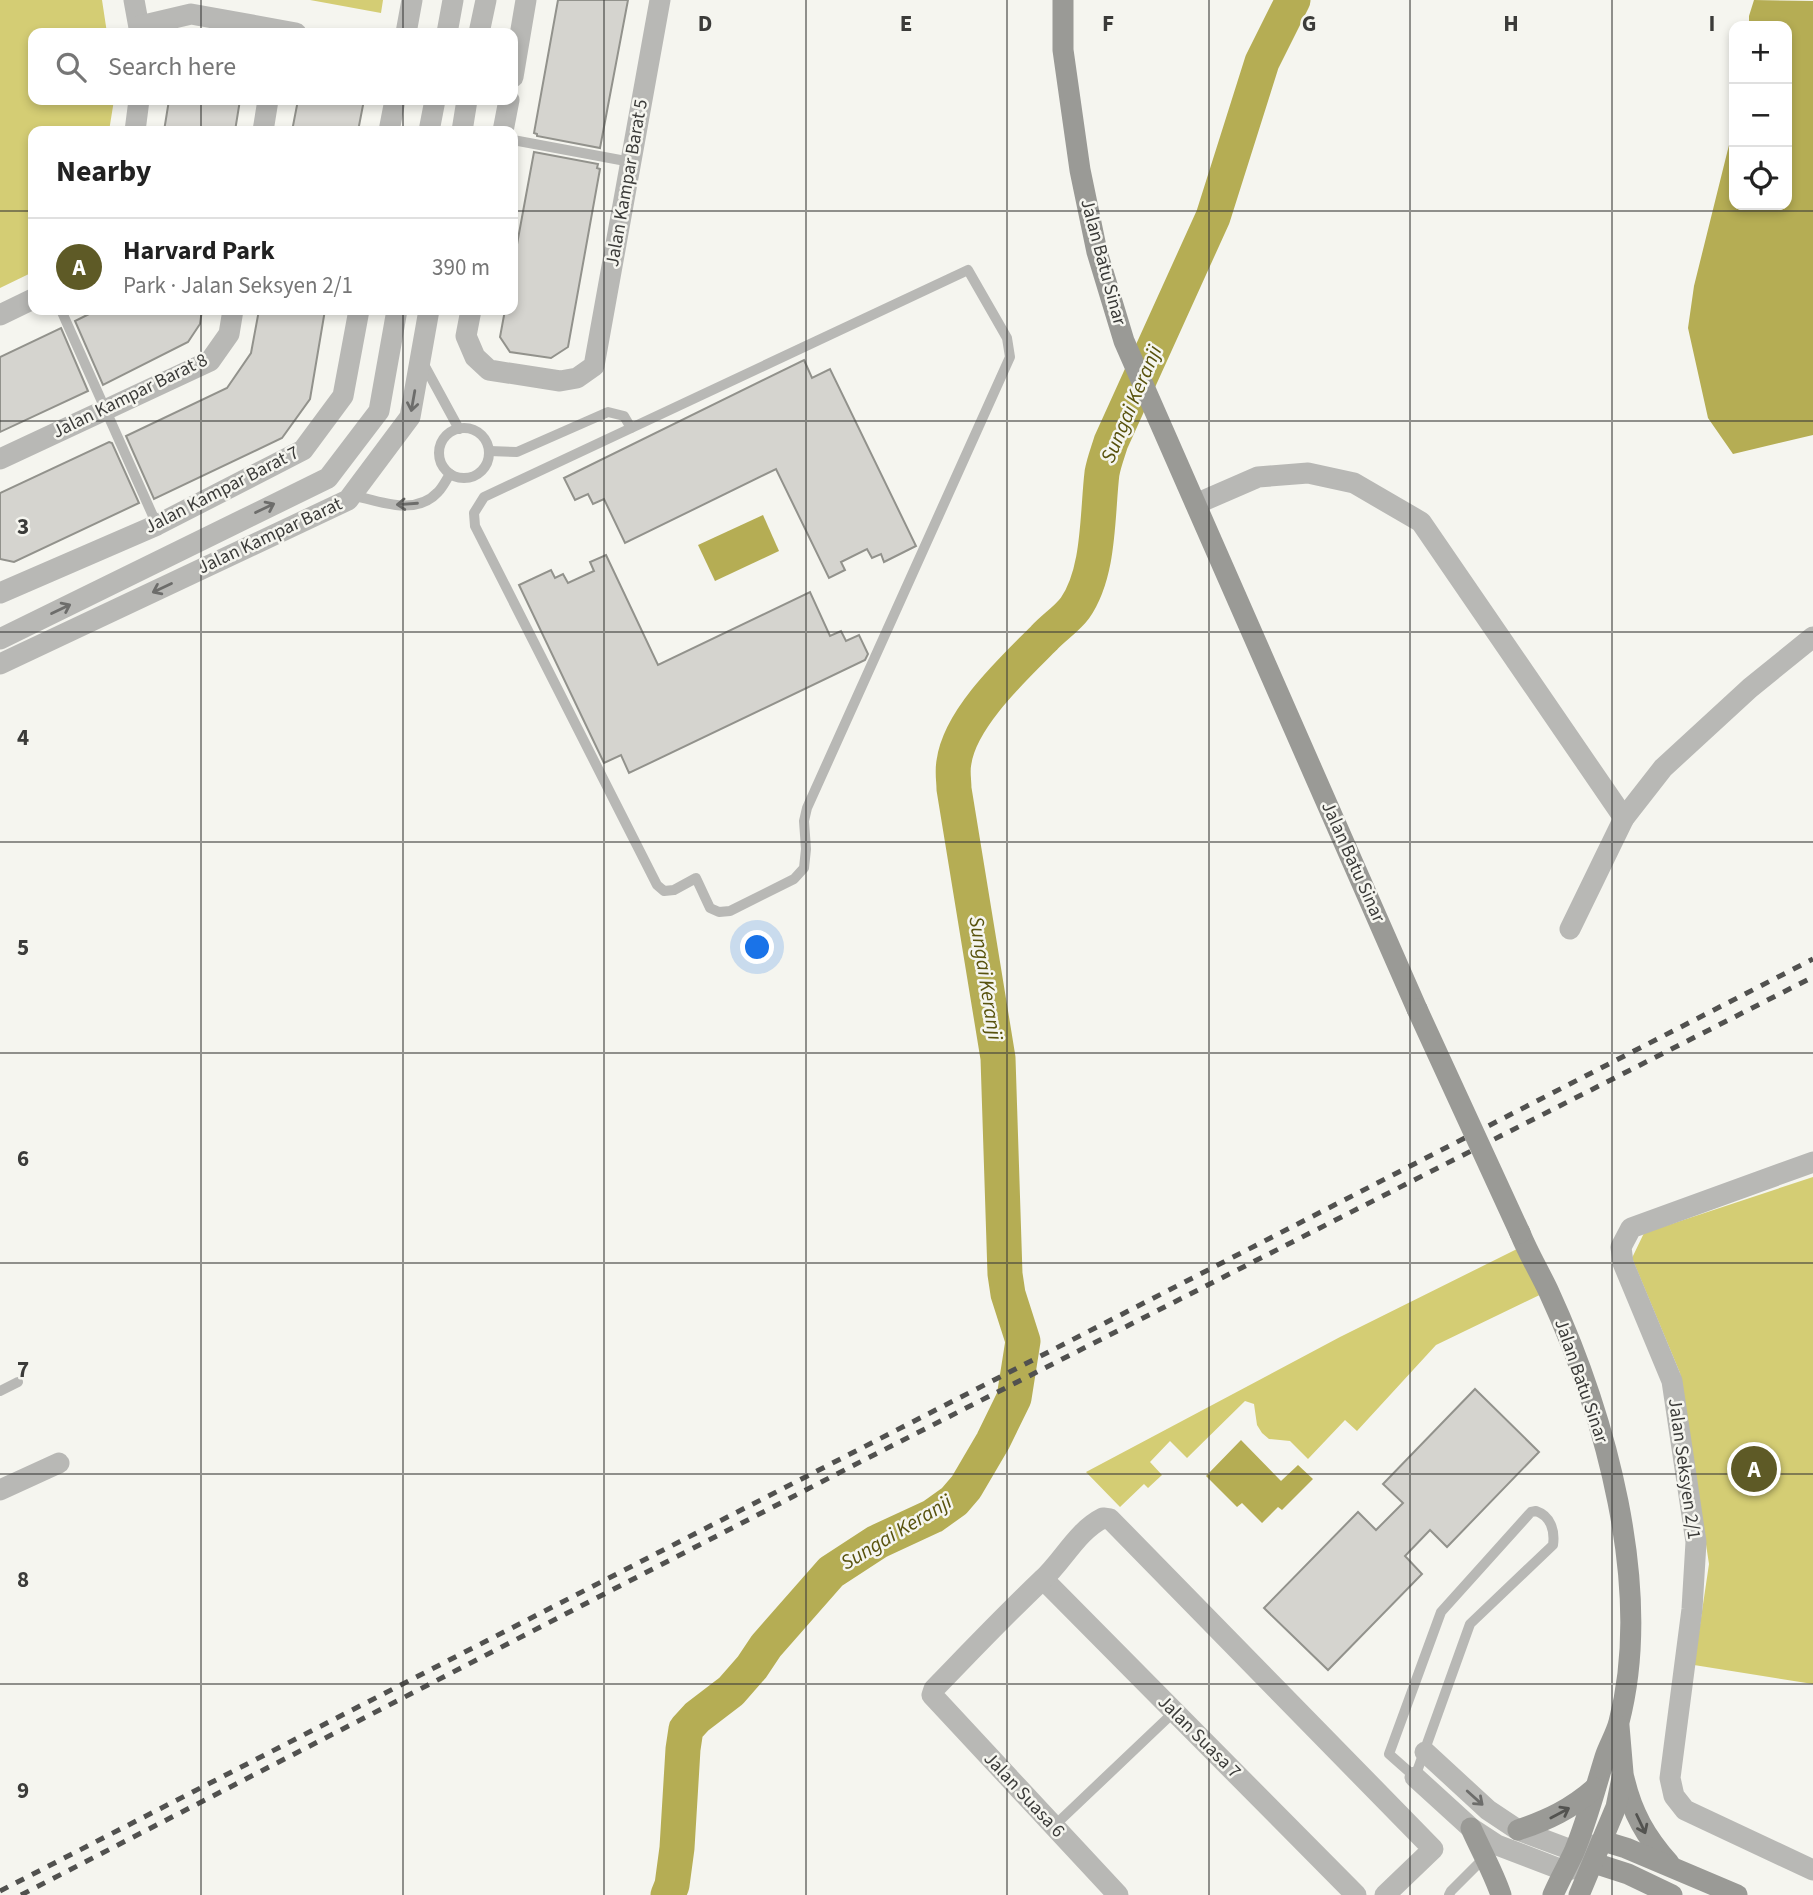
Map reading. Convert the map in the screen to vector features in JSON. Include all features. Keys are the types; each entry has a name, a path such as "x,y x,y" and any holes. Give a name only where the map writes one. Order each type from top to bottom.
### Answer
{"street":[{"path":"134,0 140,28"},
{"path":"407,28 412,0"},
{"path":"448,28 453,0"},
{"path":"481,28 485,0"},
{"path":"518,47 526,0"},
{"name":"Jalan Kampar Barat 5","path":"470,315 466,336 475,357 489,370 560,381 577,378 594,366 660,0"},
{"name":"Jalan Batu Sinar","path":"1063,0 1063,50 1080,170 1097,252 1124,341 1417,1009 1548,1291 1600,1429 1620,1517 1628,1575 1632,1624 1626,1685 1618,1724 1597,1787 1574,1851 1553,1895"},
{"path":"146,28 191,14 264,28"},
{"path":"136,126 138,105"},
{"path":"264,126 267,105"},
{"path":"390,126 394,105"},
{"path":"430,126 434,105"},
{"path":"463,126 466,105"},
{"path":"504,126 508,105"},
{"path":"0,315 28,301"},
{"name":"Jalan Kampar Barat 8","path":"0,459 210,361 229,334 232,315"},
{"name":"Jalan Kampar Barat 7","path":"0,593 157,525 303,450 343,396 358,315"},
{"name":"Jalan Kampar Barat","path":"2,634 89,595 328,478 379,411 396,315"},
{"name":"Jalan Kampar Barat","path":"0,664 348,500 410,417 428,315"},
{"path":"1196,504 1258,477 1308,474 1354,482 1420,522 1624,818"},
{"path":"89,595 99,617"},
{"path":"1570,929 1624,818 1663,768 1750,688 1813,637"},
{"name":"Jalan Seksyen 2/1","path":"1813,1162 1631,1228 1621,1247 1623,1263 1672,1381 1696,1542 1692,1609 1670,1778 1674,1796 1685,1810 1813,1870"},
{"path":"0,1490 59,1462"},
{"path":"1043,1579 1088,1528 1103,1518 1110,1519 1433,1849 1385,1895"},
{"name":"Jalan Suasa 6","path":"1043,1579 1025,1594 934,1689 932,1695 1118,1895"},
{"name":"Jalan Suasa 7","path":"1043,1579 1356,1895"},
{"name":"Jalan Batu Sinar","path":"1579,1895 1616,1807 1623,1773 1618,1724"},
{"path":"1425,1752 1489,1810 1518,1830 1574,1851 1603,1841 1626,1847 1737,1895"},
{"path":"1623,1773 1628,1794 1648,1839 1673,1867"},
{"path":"1415,1777 1471,1828 1497,1845 1565,1871 1594,1863 1628,1874 1669,1894"},
{"path":"1518,1830 1550,1819 1576,1805 1597,1787"},
{"path":"1471,1828 1484,1858 1492,1868 1500,1895"},
{"path":"1632,1895 1669,1894"}],"lane":[{"path":"518,141 631,162"},
{"path":"968,270 1007,338 1010,357 1003,376 807,808 804,821 804,868 794,878 730,911 719,912 710,908 696,878 674,890 664,891 657,885 475,526 474,513 484,497 631,428 968,270"},
{"path":"63,315 157,525"},
{"path":"420,358 459,429"},
{"path":"489,451 517,452 608,412 624,416 631,428"},
{"path":"459,429 476,431 482,436 489,451 485,466 473,476 457,477 450,474 440,461 441,445 451,432 459,429"},
{"path":"352,495 401,506 412,505 426,501 438,492 450,474"},
{"path":"0,1391 18,1382"},
{"path":"1531,1512 1541,1513 1551,1525 1553,1545 1470,1623 1415,1777 1389,1754 1441,1612 1531,1512"},
{"path":"1054,1827 1174,1712"},
{"path":"1450,1895 1484,1858"}],"shaded area":[{"path":"0,0 102,0 106,28 28,28 28,105 113,105 110,126 28,126 28,274 0,288"},
{"path":"310,0 383,0 381,13"},
{"path":"1754,0 1813,1 1813,435 1733,454 1708,418 1688,328 1694,286 1729,145 1729,210 1792,210 1792,21 1749,21"},
{"path":"763,515 779,551 715,581 698,545"},
{"path":"1813,1177 1813,1684 1694,1665 1709,1564 1680,1373 1632,1258 1644,1233"},
{"path":"1525,1245 1548,1291 1436,1345 1357,1431 1345,1420 1308,1459 1290,1441 1269,1439 1262,1433 1257,1425 1254,1404 1245,1401 1187,1458 1170,1441 1150,1462 1162,1475 1148,1488 1144,1484 1120,1507 1086,1472 1340,1337"},
{"path":"1241,1440 1281,1481 1298,1465 1313,1479 1282,1510 1278,1507 1262,1523 1242,1503 1237,1507 1206,1476"}],"building":[{"path":"558,0 628,0 600,148 537,136 534,133"},
{"path":"168,105 239,105 236,126 165,126"},
{"path":"297,105 363,105 359,126 293,126"},
{"path":"534,152 598,164 597,168 600,169 568,347 551,358 510,352 500,337 504,315 518,315 518,239"},
{"path":"87,315 201,315 200,324 188,342 103,385 75,321"},
{"path":"258,315 324,315 310,399 282,438 154,499 126,436 227,388 251,353"},
{"path":"61,328 88,391 0,432 0,357"},
{"path":"804,360 812,378 830,369 916,546 884,562 881,554 872,558 867,549 841,562 845,570 829,578 776,469 625,543 604,499 593,504 588,494 575,500 564,478"},
{"path":"109,442 112,443 139,503 14,562 0,559 0,493"},
{"path":"606,555 658,665 810,592 830,636 841,631 846,641 859,635 868,654 865,660 629,773 621,755 604,763 519,585 551,570 555,578 563,574 568,583 594,571 590,562"},
{"path":"1475,1389 1539,1452 1447,1547 1430,1530 1405,1556 1422,1574 1328,1670 1264,1608 1358,1512 1376,1530 1403,1503 1383,1484"}],"waterway":[{"name":"Sungai Keranji","path":"668,1895 677,1848 686,1729 731,1691 766,1646 831,1572 877,1542 933,1516 954,1501 966,1487 993,1441 1014,1398 1023,1341 1008,1294 1005,1274 998,1058 954,789 954,762 966,728 990,695 1072,612 1083,594 1093,561 1102,473 1111,442 1213,217 1262,62 1293,0"}],"railway":[{"path":"0,1891 1813,959"},
{"path":"21,1895 862,1461 1813,977"}],"place":[{"name":"Harvard Park","path":"1754,1469"}]}
